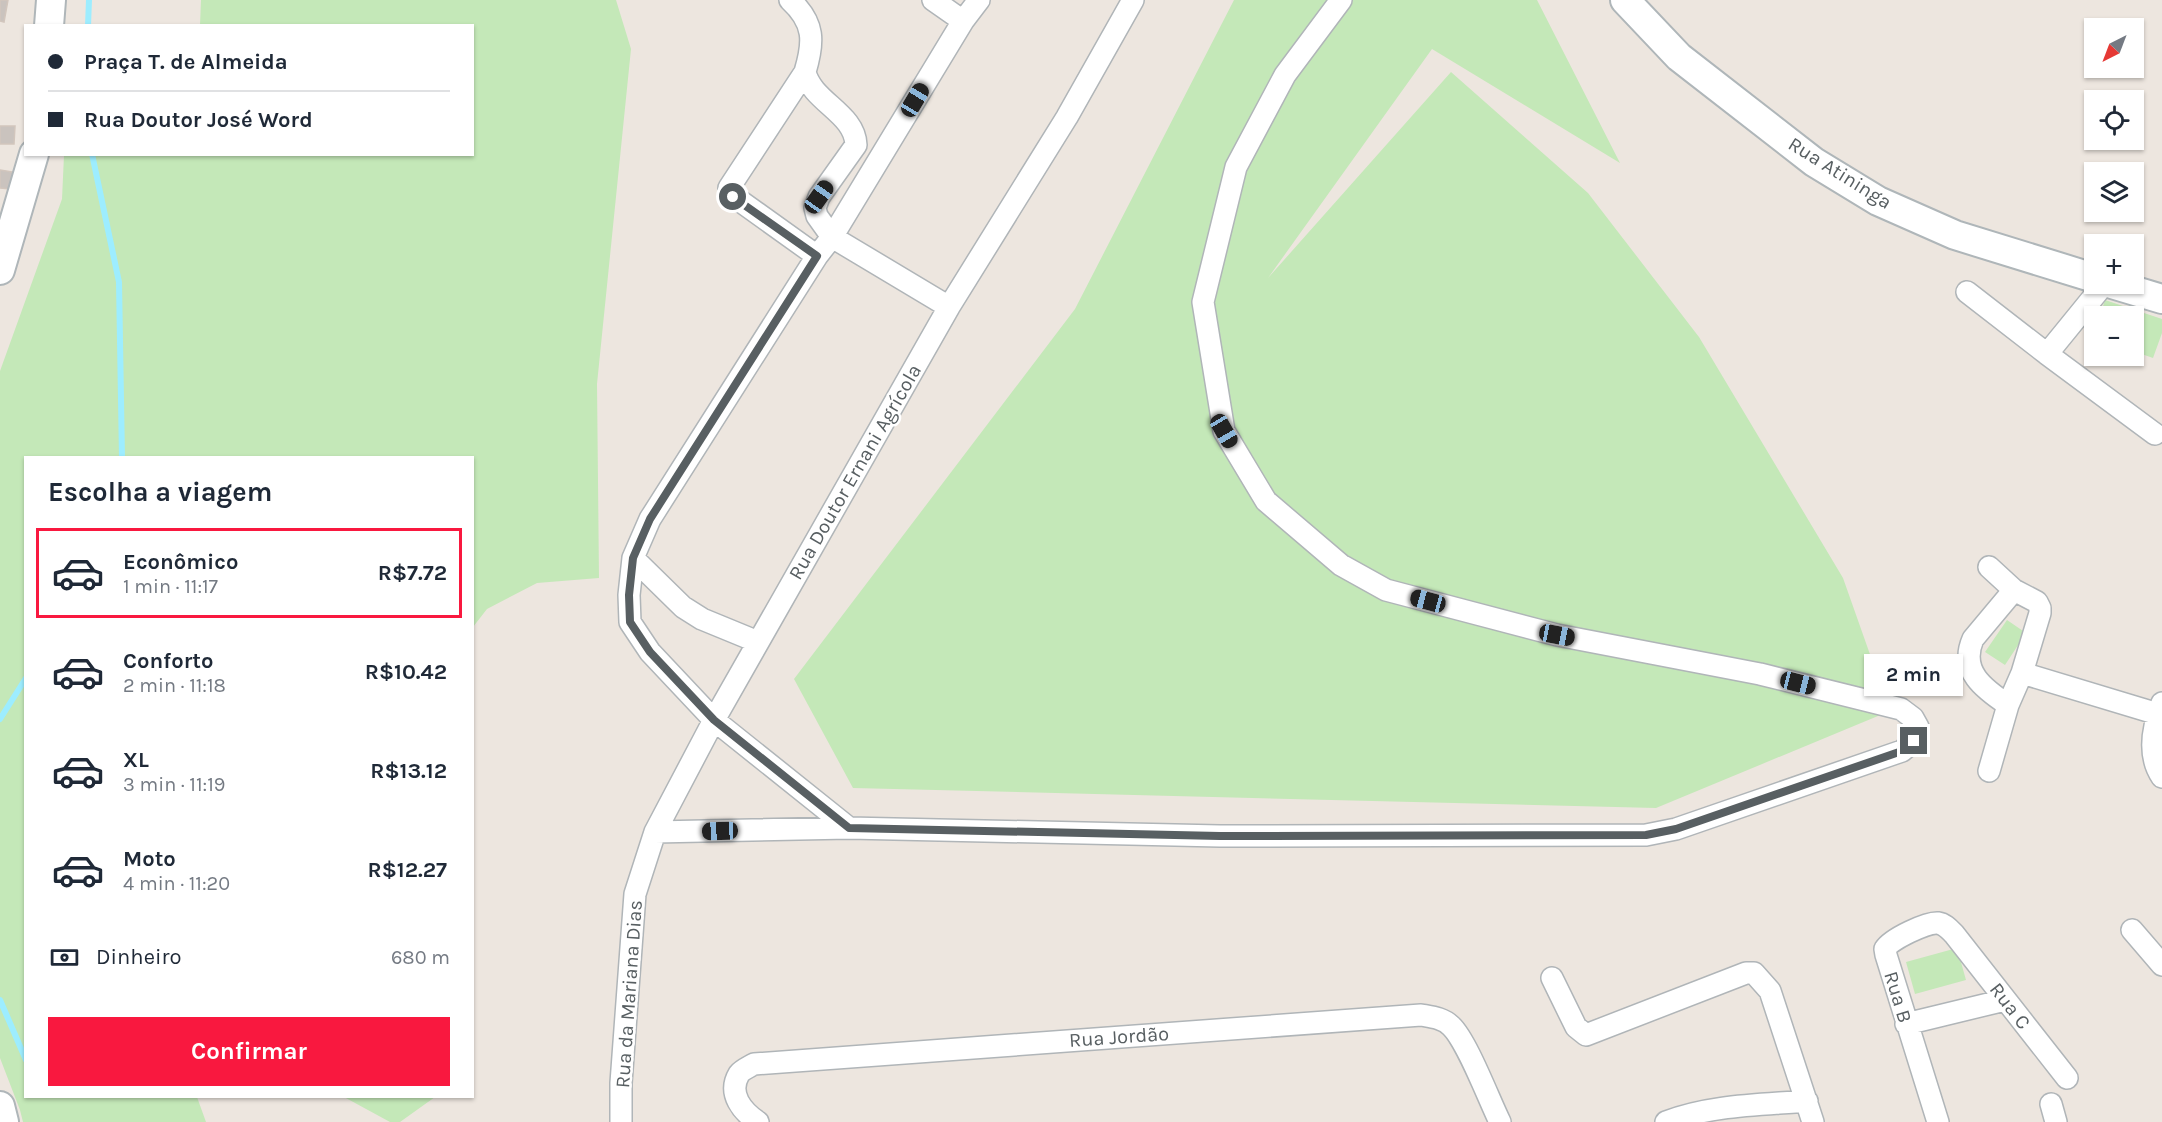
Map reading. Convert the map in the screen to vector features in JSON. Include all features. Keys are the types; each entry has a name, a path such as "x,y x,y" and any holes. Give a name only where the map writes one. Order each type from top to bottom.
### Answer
{"street":[{"path":"48,24 51,0"},
{"path":"790,0 806,17 811,34 810,54 805,72 729,188 729,194 817,256"},
{"path":"933,0 963,21"},
{"path":"849,828 714,720 650,652 630,622 629,595 633,558 650,519 831,237 978,0"},
{"name":"Rua Doutor Ernani Agrícola","path":"655,832 714,720 949,307 1066,117 1133,0"},
{"path":"655,832 849,828 1220,836 1646,835 1676,829 1902,751 1914,741 1918,727 1913,718 1902,709 1760,674 1557,635 1386,590 1341,565 1266,501 1224,431 1203,302 1236,168 1285,75 1341,0"},
{"name":"Rua Atininga","path":"1625,0 1679,57 1814,162 1878,201 1955,235 2084,275"},
{"path":"805,72 809,85 849,125 856,136 856,145 819,197 815,208 816,216 831,237 949,307"},
{"path":"0,270 33,156"},
{"path":"1967,292 2155,434"},
{"path":"2047,354 2096,294"},
{"path":"2144,294 2162,299"},
{"path":"633,558 683,607 702,619 758,642"},
{"path":"1989,567 2014,590 2037,603 2040,608 2022,673 2008,705 1989,771"},
{"path":"2008,705 1983,687 1972,672 1969,649 1973,639 2014,590"},
{"path":"2022,673 2160,709 2153,737 2153,755 2162,777"},
{"name":"Rua da Mariana Dias","path":"621,1122 621,1083 635,894 655,832"},
{"name":"Rua B","path":"1938,1122 1906,1023 1886,949 1888,943 1893,939 1933,923 1946,925 1954,934"},
{"path":"2132,930 2162,965"},
{"name":"Rua C","path":"1954,934 2067,1078"},
{"path":"1552,978 1576,1027 1586,1035 1746,974 1754,973 1770,991 1813,1122"},
{"path":"1906,1023 2005,1000"},
{"name":"Rua Jordão","path":"758,1122 748,1115 736,1099 734,1086 740,1072 754,1064 1421,1015 1439,1019 1451,1026 1462,1040 1500,1122"},
{"path":"1666,1122 1683,1115 1718,1109 1807,1101"},
{"path":"0,1107 4,1122"}],"green space":[{"path":"201,0 616,0 631,49 597,384 599,578 537,583 487,609 474,626 474,456 24,456 24,1098 197,1098 206,1122 23,1122 0,1058 0,371 62,199 64,156 474,156 474,24 200,24"},
{"path":"1234,0 1537,0 1620,163 1432,49 1268,278 1451,72 1588,193 1699,337 1843,578 1890,711 1656,808 853,788 794,679 1075,309"},
{"path":"2105,300 2123,306 2103,306"},
{"path":"2144,313 2162,319 2162,333 2153,358 2144,355"},
{"path":"2007,620 2026,633 2005,665 1985,652"},
{"path":"1957,948 1966,980 1915,994 1906,962"},
{"path":"346,1098 434,1098 400,1122 390,1122"}],"building":[{"path":"0,0 8,0 4,22 0,21"},
{"path":"0,126 15,126 14,144 0,144"},
{"path":"0,170 13,172 10,189 0,188"}],"waterway":[{"path":"88,24 89,0"},
{"path":"92,156 119,282 122,456"},
{"path":"0,719 24,681"},
{"path":"0,1000 24,1055"}],"route":[{"path":"733,197 817,256 650,519 633,558 629,595 630,622 650,652 714,720 849,828 1220,836 1617,837 1646,835 1676,829 1902,751 1914,741"}]}
